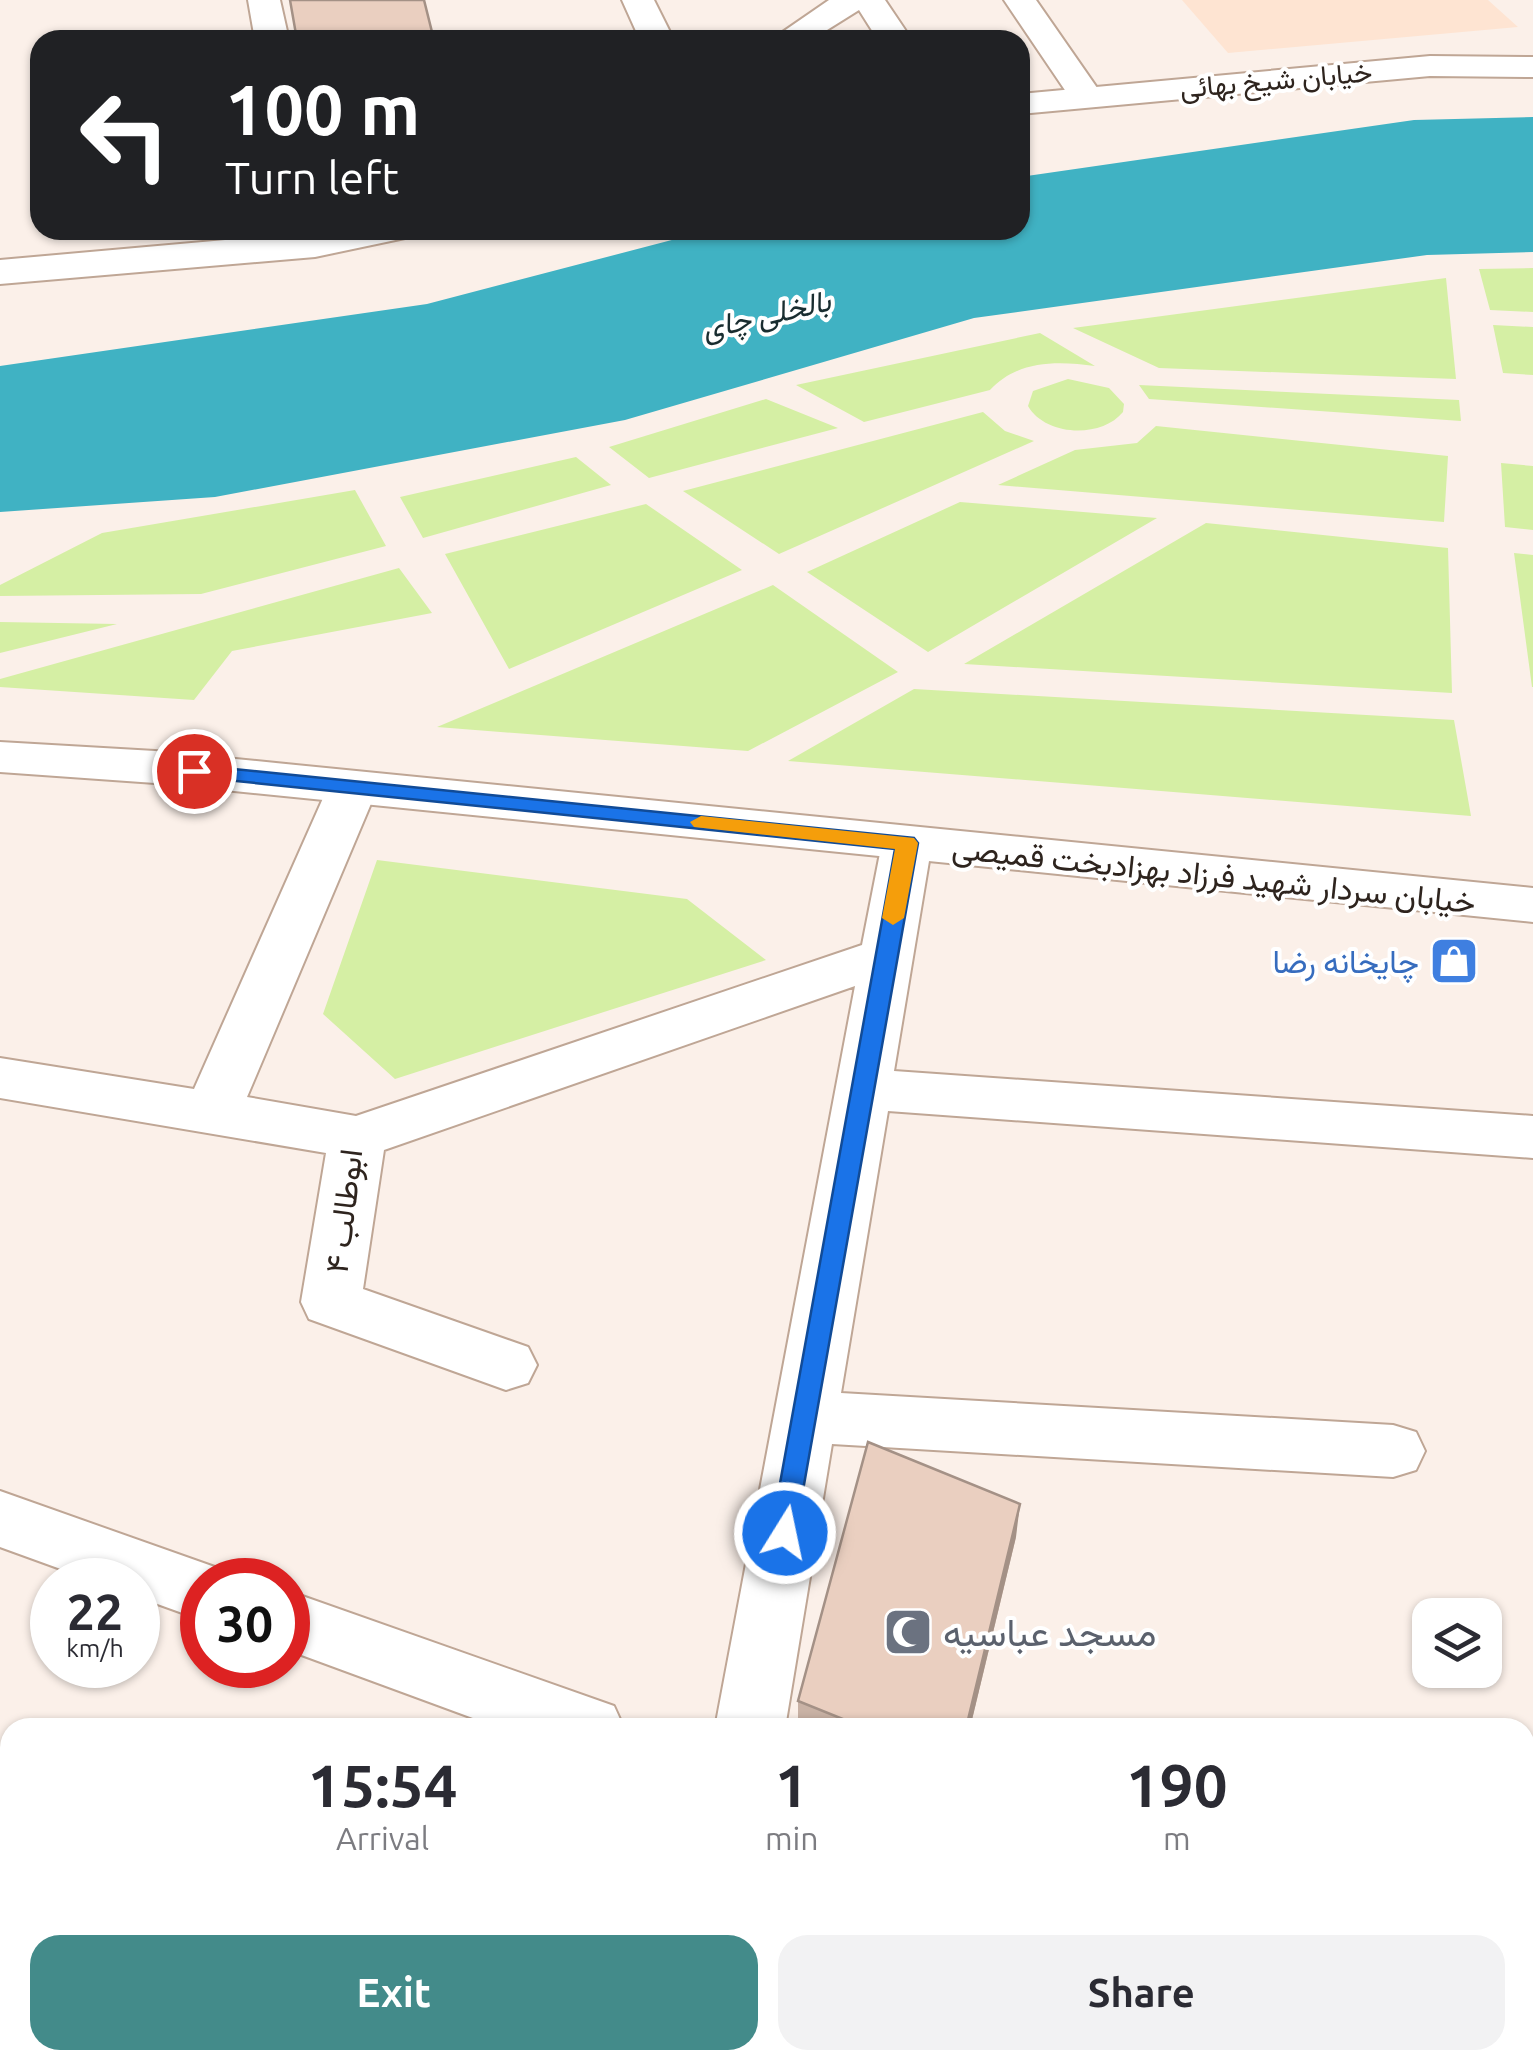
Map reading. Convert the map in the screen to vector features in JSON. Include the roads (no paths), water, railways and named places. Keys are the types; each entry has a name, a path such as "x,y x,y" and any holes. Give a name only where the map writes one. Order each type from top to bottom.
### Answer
{"street":[{"path":"264,0 270,30"},
{"path":"638,0 652,30"},
{"path":"804,30 852,0"},
{"path":"868,0 888,30"},
{"path":"1020,0 1086,95"},
{"name":"خیابان شیخ بهائی","path":"1030,103 1430,66 1533,66"},
{"path":"0,272 296,240"},
{"name":"خیابان سردار شهید فرزاد بهزاد‌بخت قمیصی","path":"0,757 353,787 1533,905"},
{"path":"212,1112 353,787"},
{"path":"752,1718 907,843"},
{"path":"358,1137 886,956"},
{"name":"ابوطالب ۴","path":"0,1078 358,1137 331,1302 506,1364"},
{"path":"863,1089 1533,1136"},
{"path":"806,1417 1394,1451"},
{"path":"0,1519 180,1583"},
{"path":"310,1629 561,1718"}],"water":[{"name":"بالخلی چای","path":"1533,117 1533,252 1427,255 974,318 625,420 215,497 0,512 0,366 427,304 672,240 1030,240 1030,176 1414,120"}],"place":[{"name":"چایخانه رضا","path":"1454,961"},
{"name":"مسجد عباسیه","path":"908,1632"}]}
